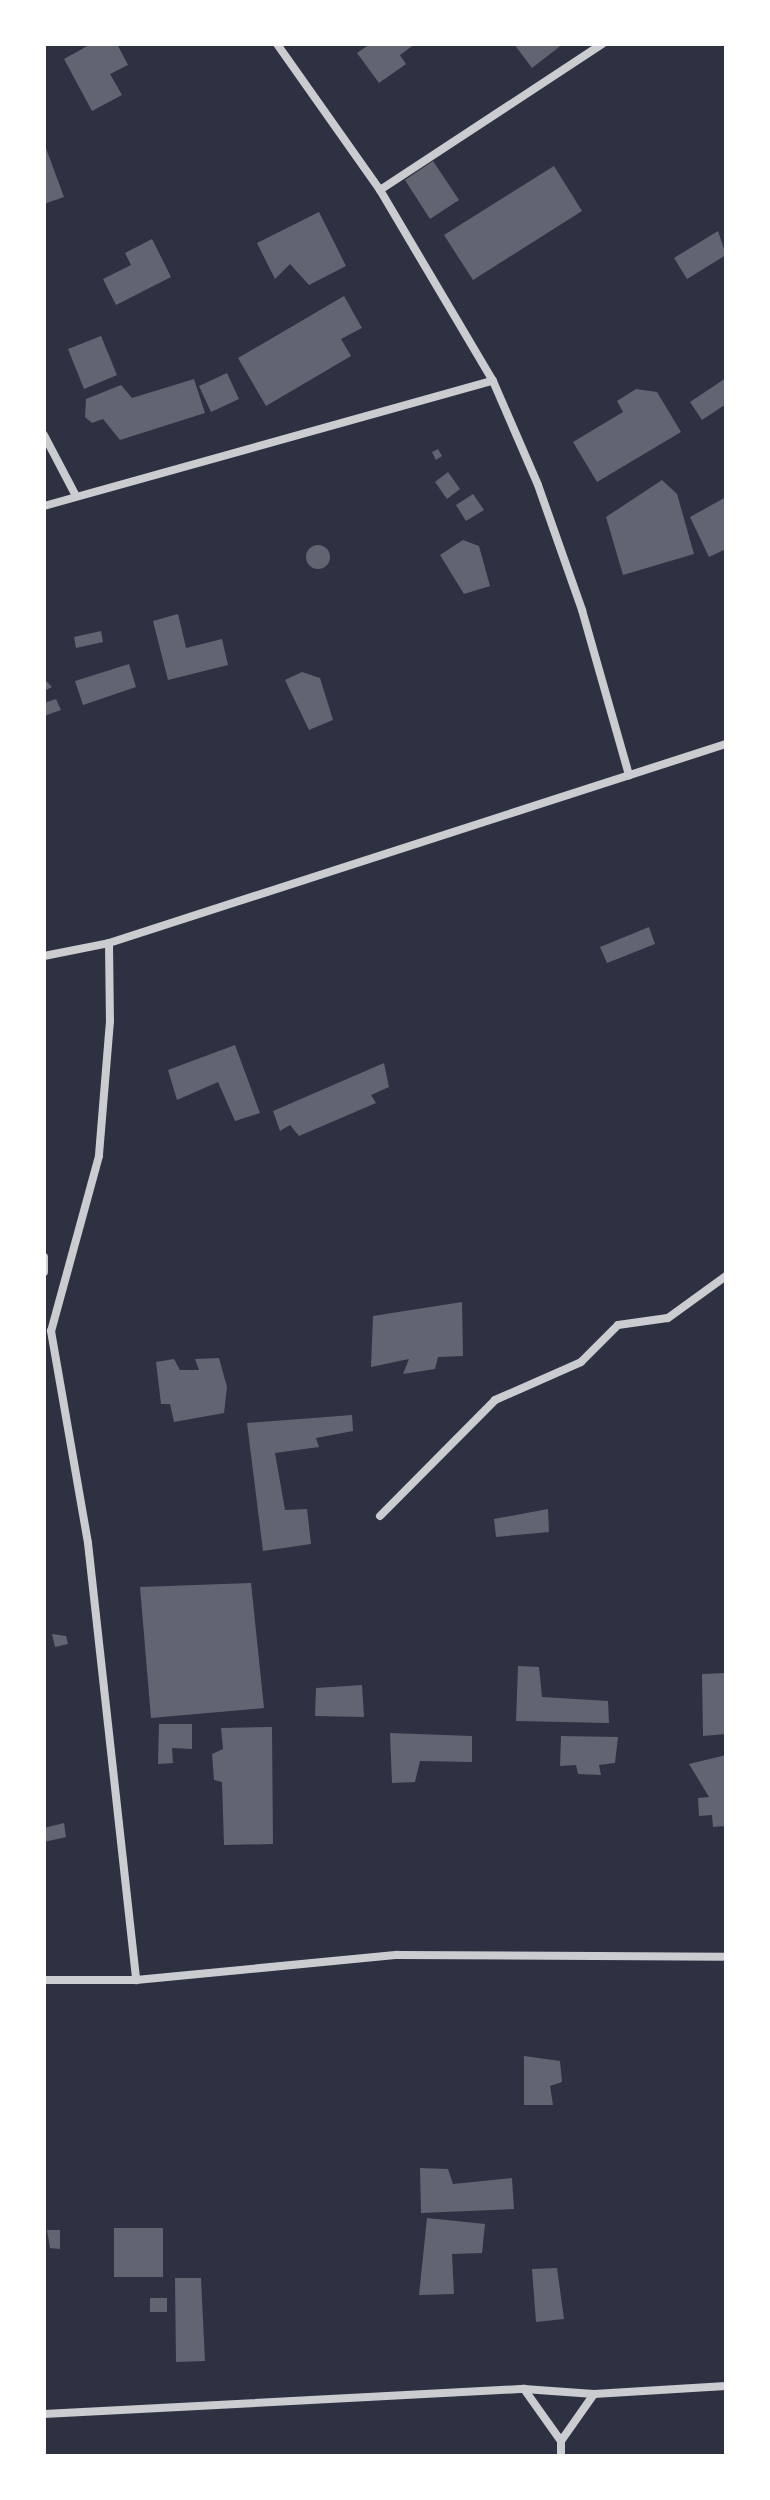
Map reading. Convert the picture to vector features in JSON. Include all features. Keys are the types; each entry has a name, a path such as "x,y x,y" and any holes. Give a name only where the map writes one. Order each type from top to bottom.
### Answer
{"street":[{"path":"277,44 380,190 493,381 572,582 629,775"},
{"path":"380,190 602,44"},
{"path":"44,506 493,381"},
{"path":"44,435 76,496"},
{"path":"44,956 109,943 726,744"},
{"path":"109,943 110,1021 99,1156 51,1331 88,1543 136,1980"},
{"path":"44,1257 44,1272"},
{"path":"380,1516 495,1400 581,1362 618,1325 668,1318 726,1276"},
{"path":"44,1980 136,1980 398,1955 726,1957"},
{"path":"44,2414 524,2389 594,2394 726,2386"},
{"path":"524,2389 561,2441"},
{"path":"561,2456 561,2441 594,2394"}],"building":[{"path":"91,44 117,44 128,65 110,74 122,95 92,111 64,59"},
{"path":"370,44 415,44 400,55 406,64 379,83 357,53"},
{"path":"514,44 563,44 532,68"},
{"path":"44,143 64,197 44,204"},
{"path":"433,161 459,200 430,219 405,180"},
{"path":"554,166 582,211 473,280 444,235"},
{"path":"319,212 346,266 309,285 290,264 275,279 257,243"},
{"path":"718,231 726,255 687,279 674,258"},
{"path":"152,239 171,277 116,305 103,279 131,265 125,253"},
{"path":"344,296 362,328 341,339 351,356 266,406 238,358"},
{"path":"101,336 117,375 84,389 68,349"},
{"path":"227,373 239,399 211,412 199,386"},
{"path":"726,378 726,404 702,420 690,402"},
{"path":"194,379 205,413 120,440 103,419 92,423 85,417 86,399 121,385 132,398"},
{"path":"636,389 657,392 681,432 597,482 573,442 623,412 617,401"},
{"path":"438,449 442,456 436,460 432,452"},
{"path":"448,472 460,489 447,499 435,482"},
{"path":"662,480 677,494 694,554 623,575 606,517"},
{"path":"473,494 484,510 466,521 456,505"},
{"path":"726,497 726,549 709,557 690,517"},
{"path":"463,540 479,546 490,586 464,594 440,555"},
{"path":"318,545 329,552 330,557 323,568 318,569 307,562 306,557 313,546"},
{"path":"178,614 186,648 222,639 228,665 168,680 153,621"},
{"path":"101,631 103,642 76,648 74,637"},
{"path":"129,664 136,687 83,705 75,681"},
{"path":"302,672 320,678 333,720 309,730 285,680"},
{"path":"44,679 52,687 44,691"},
{"path":"56,699 61,710 44,716 44,703"},
{"path":"649,927 655,944 607,963 600,947"},
{"path":"235,1045 260,1113 235,1121 218,1082 177,1100 168,1070"},
{"path":"384,1063 389,1087 371,1095 376,1103 299,1136 290,1125 280,1131 273,1111"},
{"path":"462,1302 463,1356 438,1357 435,1369 403,1374 409,1359 371,1367 373,1316"},
{"path":"219,1358 227,1387 224,1413 174,1422 170,1404 161,1404 156,1362 174,1359 180,1370 199,1370 195,1359"},
{"path":"352,1415 353,1431 316,1438 319,1447 275,1453 285,1510 307,1509 311,1544 263,1551 247,1423"},
{"path":"548,1509 549,1532 496,1537 494,1519"},
{"path":"251,1583 264,1708 151,1718 140,1587"},
{"path":"52,1634 66,1636 68,1644 55,1647"},
{"path":"518,1666 539,1667 542,1697 608,1701 609,1723 516,1721"},
{"path":"726,1673 726,1734 703,1736 702,1674"},
{"path":"362,1685 364,1717 315,1716 316,1688"},
{"path":"159,1724 192,1724 192,1749 172,1748 173,1763 158,1764"},
{"path":"272,1727 273,1844 224,1845 222,1782 214,1780 212,1754 223,1749 221,1728"},
{"path":"390,1733 472,1736 472,1762 420,1761 415,1782 392,1783"},
{"path":"561,1736 618,1737 615,1763 599,1765 601,1775 578,1774 576,1765 560,1766"},
{"path":"726,1755 726,1826 713,1827 712,1815 699,1816 698,1798 709,1797 689,1764"},
{"path":"64,1823 66,1837 44,1842 44,1828"},
{"path":"524,2056 560,2061 562,2082 550,2086 553,2105 524,2105"},
{"path":"420,2168 448,2169 453,2184 512,2178 514,2209 421,2213"},
{"path":"427,2218 485,2224 482,2253 452,2254 454,2294 419,2295"},
{"path":"114,2228 163,2228 163,2277 114,2277"},
{"path":"47,2230 60,2230 60,2249 50,2248"},
{"path":"557,2268 564,2319 536,2322 532,2269"},
{"path":"175,2278 201,2278 205,2361 176,2362"},
{"path":"150,2298 167,2298 167,2312 150,2312"}]}
